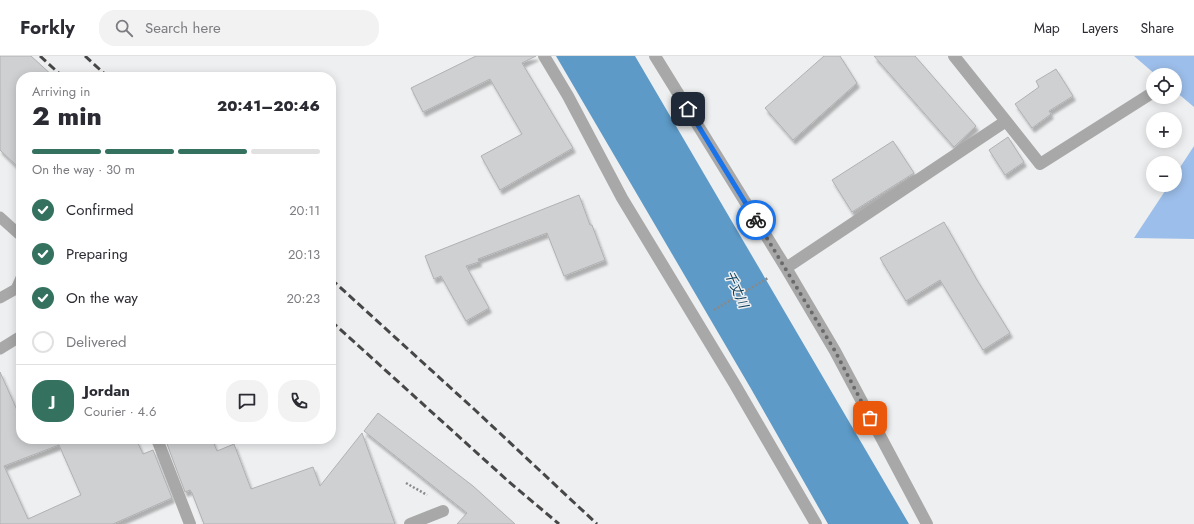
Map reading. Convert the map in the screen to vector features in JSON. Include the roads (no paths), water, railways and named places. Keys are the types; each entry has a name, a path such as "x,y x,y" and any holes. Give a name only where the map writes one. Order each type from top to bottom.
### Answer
{"street":[{"path":"544,56 568,96 622,198 734,383 816,524"},
{"path":"655,56 786,268 835,351 927,524"},
{"path":"954,56 1040,164 1146,97"},
{"path":"786,268 1006,121"},
{"path":"159,444 190,524"},
{"path":"410,524 443,511"}],"lane":[{"path":"0,216 16,231"},
{"path":"0,298 16,289"},
{"path":"0,348 16,339"}],"water":[{"name":"千丈川","path":"556,56 635,56 909,524 828,524 750,387"}],"railway":[{"path":"40,56 58,72"},
{"path":"85,56 103,72"},
{"path":"336,284 597,524"},
{"path":"336,326 508,481 559,524"}]}
